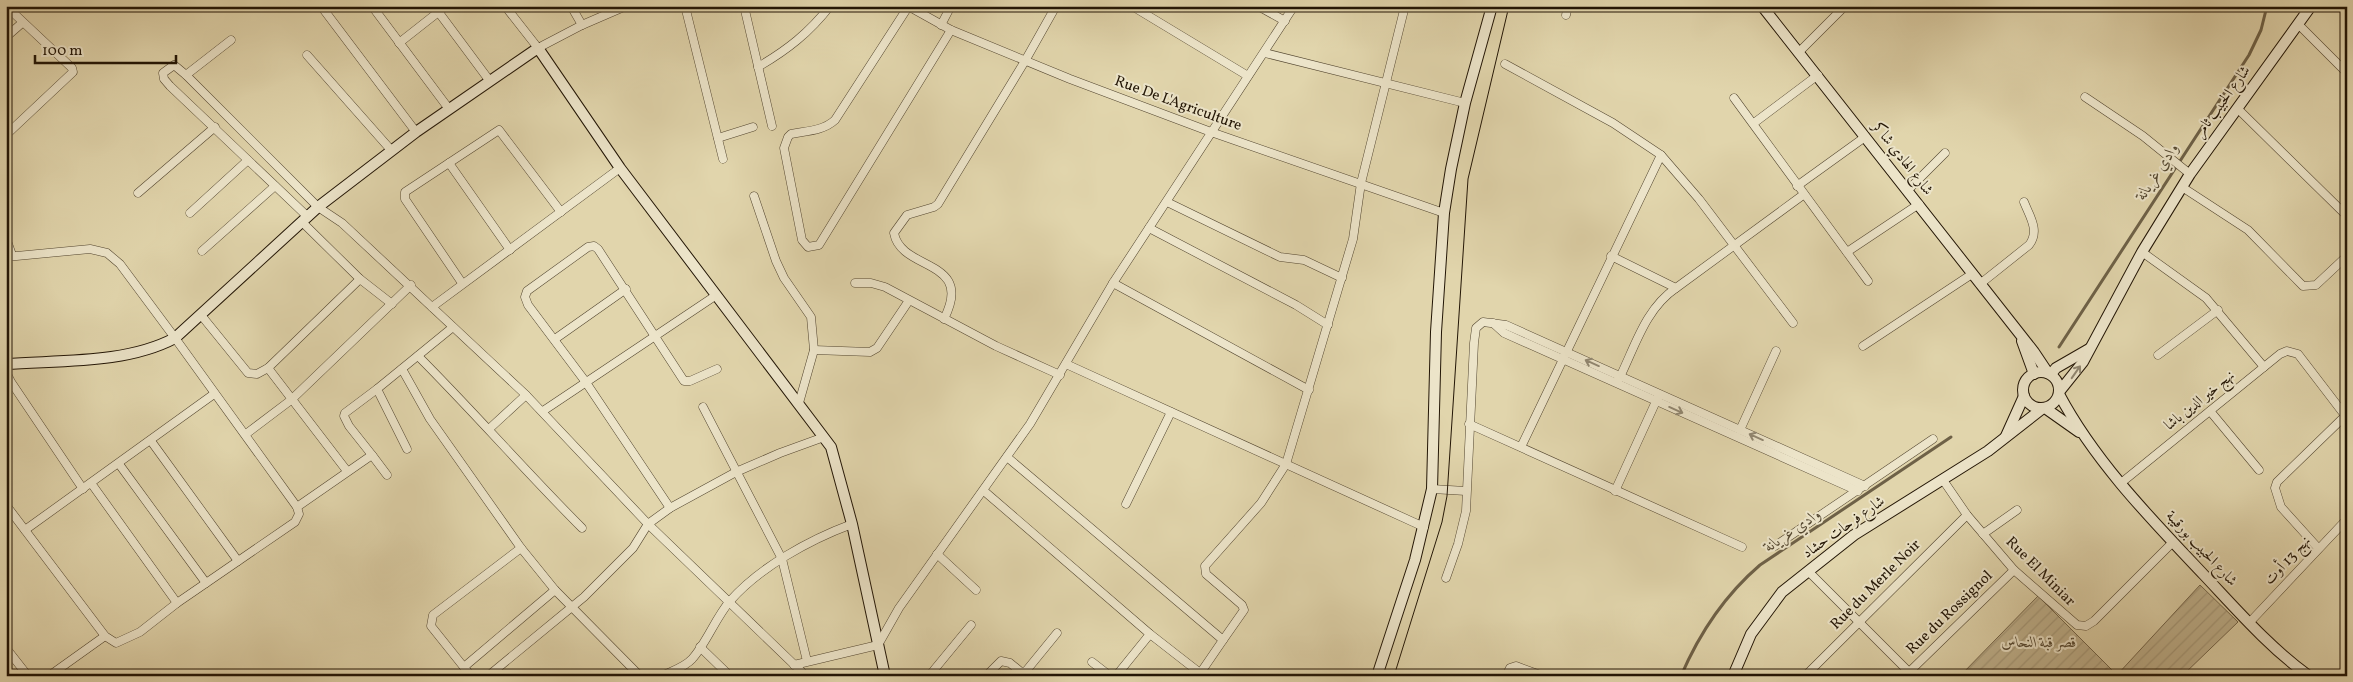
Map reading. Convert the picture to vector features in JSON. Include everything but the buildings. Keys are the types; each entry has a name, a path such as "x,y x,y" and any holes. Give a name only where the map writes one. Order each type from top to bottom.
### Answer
{"street":[{"path":"6,6 74,72 6,135"},
{"path":"321,6 416,132"},
{"path":"372,6 449,109"},
{"path":"399,43 436,10 446,6"},
{"path":"505,6 538,48 620,168 715,296 824,437 835,461 852,524 885,676"},
{"path":"570,6 582,25"},
{"path":"6,364 134,353 155,348 175,338 318,206 391,150 489,80 538,48 582,25 626,6"},
{"path":"685,6 723,159"},
{"path":"744,6 772,126"},
{"path":"758,66 782,53 803,38 830,6"},
{"path":"908,6 835,120 821,128 791,134 785,142 785,158 802,240 808,247 819,244 951,30"},
{"name":"Rue De L'Agriculture","path":"908,6 951,30 1026,61 1211,132 1444,213"},
{"path":"941,25 951,6"},
{"path":"944,319 952,296 949,282 940,273 901,246 895,240 894,233 907,215 938,204 1026,61 1056,6"},
{"path":"1132,6 1248,76"},
{"path":"1258,6 1285,21"},
{"path":"794,665 878,645 899,608 1007,457 1060,375 1113,283 1148,228 1265,53 1294,6"},
{"path":"984,491 1199,674 1244,610 1242,605 1206,574 1206,566 1261,503 1286,464 1310,390 1353,239 1361,183 1406,6"},
{"path":"1377,676 1424,527 1432,489 1436,332 1444,213 1450,169 1464,103 1492,6"},
{"path":"1566,15 1568,6"},
{"path":"1799,52 1845,6"},
{"name":"شارع الحبيب ثامر","path":"2059,393 2075,375 2142,252 2182,187 2188,172 2238,109 2311,6"},
{"name":"شارع الهادي شاكر","path":"1766,8 2050,373"},
{"path":"436,10 489,80"},
{"path":"6,37 22,23"},
{"path":"2298,24 2347,73"},
{"path":"186,75 231,40"},
{"path":"1265,53 1464,103"},
{"path":"308,55 391,150"},
{"path":"1505,64 1613,123 1661,155 1699,199 1793,322"},
{"path":"392,304 360,279 275,186 170,86 163,73 174,65 186,75 318,206 342,223 411,286 452,327 543,411 648,524 806,676"},
{"path":"1754,123 1818,75"},
{"path":"1734,98 1754,123 1803,195 1868,281"},
{"path":"2085,98 2143,136 2188,172"},
{"path":"2238,109 2347,216"},
{"path":"718,138 753,127"},
{"path":"138,192 214,128"},
{"path":"462,283 404,195 449,163 500,130 562,212"},
{"path":"1797,186 1865,136"},
{"path":"1908,190 1945,153"},
{"path":"1520,448 1661,155"},
{"path":"190,213 248,160"},
{"path":"449,163 510,250"},
{"path":"432,307 620,168"},
{"path":"202,251 275,186"},
{"path":"2182,187 2248,230 2303,286 2316,285 2347,256"},
{"path":"1619,379 1651,313 1666,294 1803,195"},
{"path":"754,196 776,261 784,278 812,317 814,350 799,403"},
{"path":"1167,202 1280,257 1304,260 1342,278"},
{"path":"1980,284 2029,245 2034,238 2034,228 2024,202"},
{"path":"1847,252 1919,204"},
{"path":"1148,228 1296,305 1328,325"},
{"path":"6,238 9,256 90,249 107,253 120,264 214,394 246,434 297,507 299,514 295,522 177,603 140,632 123,642 112,642 105,636 6,505"},
{"path":"670,508 585,381 528,305 525,297 527,292 588,247 594,246 626,289 684,381 690,381 717,369"},
{"path":"2142,252 2194,287 2218,310 2264,367"},
{"path":"1611,256 1676,288"},
{"path":"1863,346 1972,274"},
{"path":"201,315 248,373 257,374 268,368 360,279"},
{"path":"855,283 878,284 908,302 1060,375"},
{"path":"1113,283 1310,390"},
{"path":"246,434 291,400 411,286"},
{"path":"555,339 626,289"},
{"path":"543,411 585,381 715,296"},
{"path":"814,350 870,352 877,348 908,302"},
{"path":"2158,355 2218,310"},
{"path":"1446,578 1463,528 1475,332 1483,322 1493,323 1504,333 1564,355 1619,379 1861,489"},
{"path":"387,475 348,426 344,416 452,327"},
{"name":"شارع الهادي شاكر","path":"2018,331 2034,374"},
{"path":"2050,373 2058,381 2059,393 2054,403 2044,408 2032,406 2024,396 2025,383 2034,374 2050,373 2089,349"},
{"path":"1740,430 1776,351"},
{"name":"نهج خير الدين باشا","path":"2121,483 2283,352 2293,351 2298,354 2346,417"},
{"path":"418,356 489,429 529,475 582,528"},
{"path":"1066,364 1424,527"},
{"path":"268,368 346,471"},
{"path":"402,369 430,419 521,548 556,590 640,676"},
{"path":"6,372 83,489"},
{"path":"377,389 407,449"},
{"name":"شارع الحبيب بورقيبة","path":"2059,393 2082,434 2121,483 2173,542 2296,672 2309,676"},
{"path":"25,530 214,394"},
{"path":"489,429 526,395"},
{"name":"شارع فرحات حشاد","path":"2006,437 2024,396"},
{"path":"1658,397 1740,430 1861,489"},
{"path":"1615,491 1658,397"},
{"path":"704,406 782,559 807,661"},
{"name":"شارع الحبيب بورقيبة","path":"2044,408 2082,434"},
{"name":"شارع فرحات حشاد","path":"1733,676 1752,634 1782,592 1854,535 1988,452 2044,408"},
{"path":"2210,411 2259,470"},
{"path":"1126,504 1171,412"},
{"path":"2318,548 2281,507 2275,488 2277,482 2346,417"},
{"path":"1469,424 1742,547"},
{"path":"488,676 572,607 633,548 648,524 670,508 736,472 824,437"},
{"path":"1775,546 1933,439"},
{"path":"151,441 238,561"},
{"path":"297,507 346,471 372,455"},
{"path":"1007,457 1223,640"},
{"path":"119,464 206,583"},
{"name":"Rue El Miniar","path":"1943,480 1967,515 2014,570 2073,624 2086,626 2094,621 2173,542"},
{"path":"91,483 177,603"},
{"path":"1432,489 1466,492"},
{"path":"1983,534 2017,510"},
{"name":"Rue du Merle Noir","path":"1805,676 1857,622 1967,515"},
{"name":"نهج 13 أوت","path":"2250,623 2347,519"},
{"path":"662,676 693,658 729,602 746,585 782,559 824,534 852,524"},
{"path":"471,676 431,626 433,615 521,548"},
{"path":"937,554 976,590"},
{"name":"Rue du Rossignol","path":"1907,674 2014,570"},
{"path":"1808,571 1907,674"},
{"path":"464,667 556,590"},
{"path":"929,676 972,625"},
{"path":"986,676 1001,661 1010,663 1021,672 1026,671 1057,633"},
{"path":"1116,676 1150,634"},
{"path":"49,676 105,636"},
{"path":"700,647 730,676"},
{"path":"6,648 28,676"},
{"path":"1092,662 1110,676"},
{"path":"1506,676 1510,668 1516,666 1543,676"}],"green space":[{"name":"قصر قبة النحاس","path":"2200,585 2238,622 2182,676 1960,676 2038,596 2117,675"}],"waterway":[{"name":"وادي غريانة","path":"2059,347 2249,55 2261,30 2267,6"},
{"name":"وادي غريانة","path":"1681,676 1696,645 1714,616 1735,589 1760,565 1951,437"}],"tram line":[{"path":"1394,676 1442,522 1447,496 1468,179 1509,6"}]}
